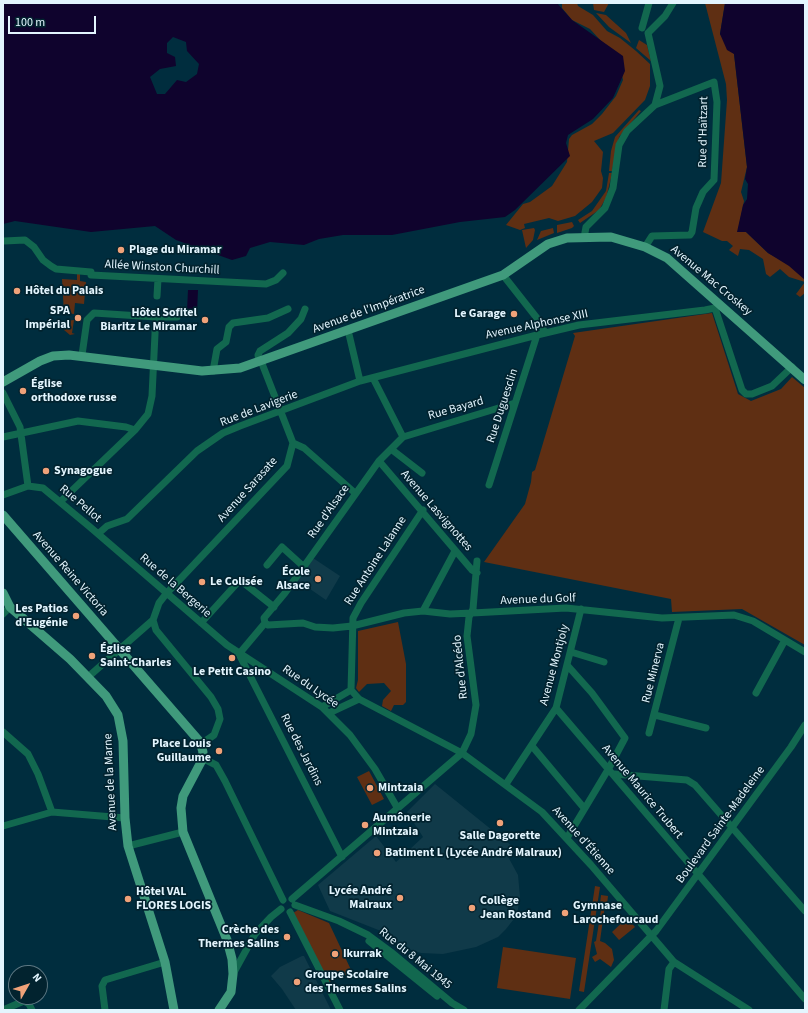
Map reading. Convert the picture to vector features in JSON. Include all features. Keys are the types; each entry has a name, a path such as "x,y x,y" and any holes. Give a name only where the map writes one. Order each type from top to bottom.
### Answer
{"main road":[{"name":"Avenue Mac Croskey","path":"584,238 616,238 645,247 667,258 718,306 792,367 805,380"},
{"name":"Avenue de l'Impératrice","path":"3,382 40,361 53,356 82,355 213,372 240,368 503,275 548,244 562,239 584,238"},
{"name":"Avenue Reine Victoria","path":"3,515 201,743"},
{"name":"Avenue de la Marne","path":"3,593 6,610 70,659 106,696 118,715 123,741 125,818 128,846 165,962 173,1010"},
{"path":"201,743 202,758 199,768 184,796 182,808 183,832 227,940 233,974 231,992 219,1010"}],"street":[{"path":"642,28 649,3"},
{"path":"584,238 586,227 605,208 612,188 619,145 623,136 654,105 660,86 648,33 665,16 674,3"},
{"name":"Rue d'Haïtzart","path":"645,247 652,236 690,235 692,232 696,208 703,192 714,180 717,102 714,82 654,105"},
{"name":"Allée Winston Churchill","path":"4,241 21,240 30,243 43,260 56,269 91,272 91,275 266,284 276,280 283,273"},
{"path":"503,275 540,322 545,333"},
{"path":"157,296 158,279"},
{"path":"718,306 742,390 746,394 752,394 772,386 792,367"},
{"name":"Avenue Alphonse XIII","path":"360,381 579,325 718,306"},
{"path":"213,372 217,349 226,342 229,327 233,323 268,318 288,309"},
{"path":"305,309 298,323 288,333 260,351 258,355 293,442 304,448 355,493"},
{"path":"82,355 88,320 94,313 177,317"},
{"path":"60,502 135,430 148,414 152,396 156,315"},
{"path":"348,330 360,381"},
{"name":"Rue Duguesclin","path":"489,485 537,335"},
{"path":"373,378 403,437"},
{"name":"Rue de Lavigerie","path":"98,534 107,526 127,519 173,473 197,451 213,440 240,426 360,381"},
{"path":"3,393 15,415 20,433 28,486 3,495"},
{"name":"Rue Bayard","path":"403,437 515,403"},
{"path":"3,438 78,421 126,427 135,430"},
{"name":"Rue d'Alsace","path":"239,654 265,623 264,618 304,567 379,461 403,437"},
{"name":"Avenue Sarasate","path":"153,620 159,603 166,594 287,466 293,442"},
{"path":"391,449 422,473"},
{"name":"Avenue Lasvignottes","path":"379,461 423,510 472,570 477,573"},
{"name":"Rue Pellot","path":"28,486 43,488 98,534"},
{"name":"Rue Antoine Lalanne","path":"351,690 353,618 361,603 423,510"},
{"name":"Rue de la Bergerie","path":"98,534 166,594 239,654"},
{"path":"267,565 282,547 304,567"},
{"path":"423,611 456,551"},
{"path":"472,613 477,561"},
{"path":"201,623 240,580 274,607"},
{"name":"Avenue du Golf","path":"265,623 268,625 303,623 315,627 333,628 352,626 404,613 423,611 450,614 566,608 662,618 734,615 753,621 805,652"},
{"name":"Avenue Montjoly","path":"506,784 556,708 581,610"},
{"name":"Rue d'Alcédo","path":"293,902 342,857 462,753 471,734 476,705 466,636 469,617 472,613"},
{"name":"Rue Minerva","path":"649,733 655,715 679,618"},
{"path":"88,677 153,620 156,630 211,697 218,709 220,719 214,735 201,743"},
{"path":"756,693 785,640"},
{"path":"571,652 604,662"},
{"name":"Rue du Lycée","path":"239,654 330,713 350,735 375,770 398,809"},
{"name":"Rue des Jardins","path":"239,654 342,857"},
{"path":"567,665 592,693 625,738 609,768 567,838"},
{"path":"322,707 351,690"},
{"name":"Avenue d'Étienne","path":"351,690 359,699 462,753 542,812 567,838 674,962 749,1010"},
{"path":"330,713 359,699"},
{"name":"Avenue Maurice Trubert","path":"556,708 609,768 698,875 805,999"},
{"path":"655,715 706,728"},
{"name":"Boulevard Sainte-Madeleine","path":"579,1010 651,936 792,747 805,725"},
{"path":"3,732 28,754 38,774 52,812"},
{"path":"532,746 584,808"},
{"path":"202,758 210,761 216,766 283,900 281,909 255,934 233,974"},
{"path":"614,774 686,780 695,785 805,912"},
{"path":"3,826 52,812 125,818"},
{"path":"128,846 183,832"},
{"path":"283,900 287,898 293,902 290,912 340,1010"},
{"name":"Rue du 8 Mai 1945","path":"293,902 329,918 373,944 456,1010"},
{"path":"281,909 284,912 290,912"},
{"name":"Rue du 8 Mai 1945","path":"329,918 339,921 378,942 452,1003 464,1010"},
{"path":"105,1010 102,986 105,980 165,962"},
{"path":"664,1010 669,969 674,962"},
{"path":"3,1010 24,1001 29,1004 32,1010"}],"shaded area":[{"path":"3,3 557,3 572,20 623,56 625,71 613,98 593,119 568,135 566,143 570,156 515,210 505,217 460,222 392,235 343,235 319,239 304,245 270,242 250,248 246,256 232,260 176,240 155,226 91,232 15,221 3,224","holes":["173,37 186,42 187,51 199,64 197,74 186,82 177,80 165,94 157,94 150,77 160,69 176,66 175,57 167,53 167,43"]},
{"path":"562,3 577,3 578,6 593,15 607,31 620,38 650,64 650,86 645,100 613,133 594,141 603,152 601,171 603,178 602,188 592,202 575,216 558,221 549,218 524,224 525,228 520,230 506,225 523,204 530,202 552,186 567,162 569,139 572,135 592,124 602,114 616,96 623,80 622,75 603,43 590,29 572,20 562,8"},
{"path":"593,3 609,3 604,12 594,10"},
{"path":"705,3 725,3 720,34 734,54 747,167 741,192 744,201 738,231 746,232 768,253 805,273 805,282 789,277 780,269 770,277 766,274 763,259 749,250 740,249 738,256 729,250 733,246 727,241 722,241 703,232 721,183 727,100 726,84"},
{"path":"725,3 805,3 805,280 789,266 768,253 746,232 737,232 743,205 747,199 748,184 745,179 747,167 734,54 727,50 720,34"},
{"path":"596,13 606,15 626,33 631,43 609,27"},
{"path":"639,40 647,45 651,61 636,48"},
{"path":"639,110 641,111 619,137 612,171 609,171 611,151 615,137"},
{"path":"609,173 612,173 606,198 599,210 580,223 578,220 592,211 606,191"},
{"path":"572,222 574,226 572,228 557,233 557,225"},
{"path":"534,228 533,240 526,248 522,230"},
{"path":"553,228 554,233 537,240 541,231"},
{"path":"77,273 80,274 80,281 86,282 84,304 75,303 74,314 64,313 62,279 77,280"},
{"path":"805,282 805,293 800,297 796,294"},
{"path":"188,290 198,290 197,312 187,311"},
{"path":"712,313 738,394 751,401 781,389 792,377 805,388 805,645 742,609 672,612 671,599 484,562 525,504 532,472 535,470 575,336 573,333"},
{"path":"74,320 72,333 75,334 70,335 64,330 65,321"},
{"name":"École Alsace","path":"313,558 340,576 326,600 297,580"},
{"path":"398,622 406,664 406,702 403,705 394,705 391,711 382,706 383,700 391,691 384,683 367,684 359,692 356,688 358,680 358,631"},
{"name":"Mintzaia","path":"369,771 384,799 372,805 357,777"},
{"path":"435,784 513,847 506,853 518,875 520,897 517,915 498,937 476,947 443,954 421,953 399,946 381,931 330,911 318,885 376,836 396,862 423,837 407,812"},
{"path":"595,886 600,887 584,992 579,991"},
{"path":"601,895 608,896 607,905 605,905 600,941 612,949 614,960 611,967 600,959 595,962 592,957 597,954 594,942 596,941 602,904 600,904"},
{"path":"298,910 329,923 352,972 327,983 293,913"},
{"path":"627,918 635,927 619,940 612,932"},
{"path":"503,947 576,958 570,999 497,988"},
{"name":"Groupe Scolaire des Thermes Salins","path":"304,956 331,1010 296,1010 271,976 280,967"}],"place":[{"name":"Plage du Miramar","path":"121,250"},
{"name":"Hôtel du Palais","path":"17,291"},
{"name":"Le Garage","path":"514,314"},
{"name":"SPA Impérial","path":"78,318"},
{"name":"Hôtel Sofitel Biaritz Le Miramar","path":"205,320"},
{"name":"Église orthodoxe russe","path":"23,391"},
{"name":"Synagogue","path":"46,471"},
{"name":"École Alsace","path":"318,579"},
{"name":"Le Colisée","path":"202,582"},
{"name":"Les Patios d'Eugénie","path":"76,616"},
{"name":"Église Saint-Charles","path":"92,656"},
{"name":"Le Petit Casino","path":"232,658"},
{"name":"Place Louis Guillaume","path":"219,751"},
{"name":"Mintzaia","path":"370,788"},
{"name":"Salle Dagorette","path":"500,823"},
{"name":"Aumônerie Mintzaia","path":"365,825"},
{"name":"Batiment L (Lycée André Malraux)","path":"377,853"},
{"name":"Lycée André Malraux","path":"400,898"},
{"name":"Hôtel VAL FLORES LOGIS","path":"128,899"},
{"name":"Collège Jean Rostand","path":"472,908"},
{"name":"Gymnase Larochefoucaud","path":"565,913"},
{"name":"Crèche des Thermes Salins","path":"287,937"},
{"name":"Ikurrak","path":"335,954"},
{"name":"Groupe Scolaire des Thermes Salins","path":"297,982"}]}
